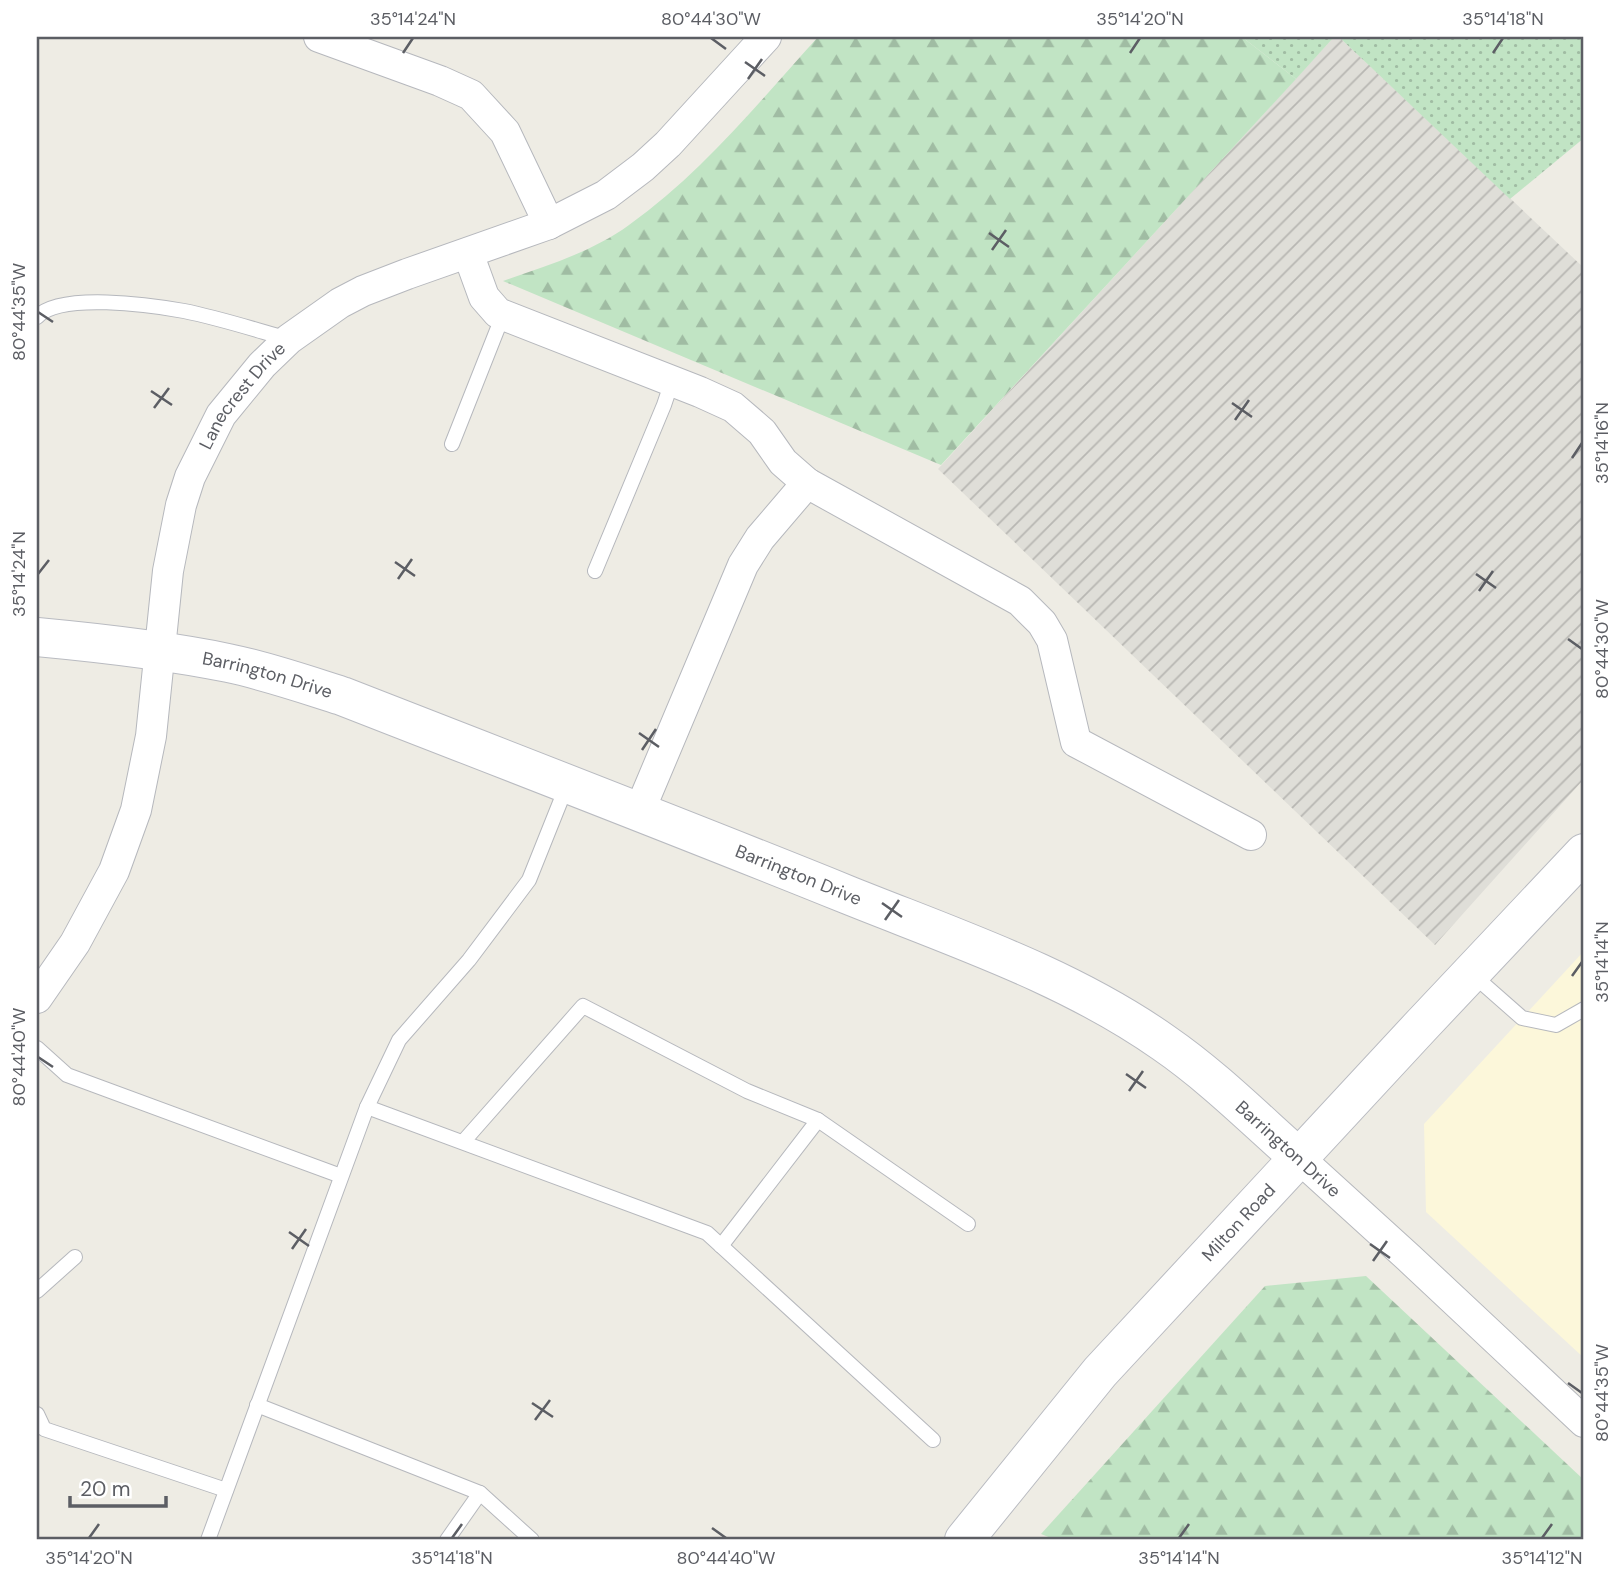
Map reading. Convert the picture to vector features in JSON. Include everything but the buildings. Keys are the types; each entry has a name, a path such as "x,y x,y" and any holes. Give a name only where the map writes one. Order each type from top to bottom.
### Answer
{"street":[{"path":"319,37 471,95 505,132 549,224"},
{"name":"Lanecrest Drive","path":"37,998 75,943 114,871 136,810 151,736 168,571 181,505 190,477 222,415 262,365 289,339 340,303 363,291 549,224 606,195 668,144 766,37"},
{"path":"468,253 484,297 498,313 733,407 762,432 783,462 807,483 1020,601 1042,623 1052,640 1076,742 1251,835"},
{"path":"639,812 743,565 760,538 807,483"},
{"name":"Barrington Drive","path":"37,637 160,651 229,663 342,696 1017,963 1067,987 1164,1042 1205,1074 1582,1415"},
{"name":"Milton Road","path":"964,1540 1100,1372 1584,853"}],"lane":[{"path":"37,317 43,310 72,302 129,303 184,311 289,339"},
{"path":"452,444 503,315"},
{"path":"595,571 672,381"},
{"path":"208,1540 367,1107 399,1040 470,960 529,880 567,784"},
{"path":"1471,973 1522,1018 1556,1025 1584,1009"},
{"path":"463,1142 583,1006 747,1091 818,1120 968,1224"},
{"path":"37,1048 66,1075 341,1176"},
{"path":"367,1107 707,1233 933,1440"},
{"path":"721,1246 818,1120"},
{"path":"37,1291 75,1257"},
{"path":"257,1405 480,1493 532,1540"},
{"path":"37,1414 44,1429 226,1490"},
{"path":"447,1540 480,1493"}],"shaded area":[{"path":"1334,37 1339,37 1584,268 1584,779 1435,945 938,469"},
{"path":"1584,951 1584,1358 1426,1212 1424,1124"}],"green space":[{"path":"818,37 1242,37 1296,79 941,465 503,281 568,258 600,243 656,205 729,136"},
{"path":"1242,37 1334,37 1296,79"},
{"path":"1339,37 1584,37 1584,138 1510,199"},
{"path":"1366,1276 1584,1480 1584,1540 1056,1540 1041,1534 1265,1286"}]}
